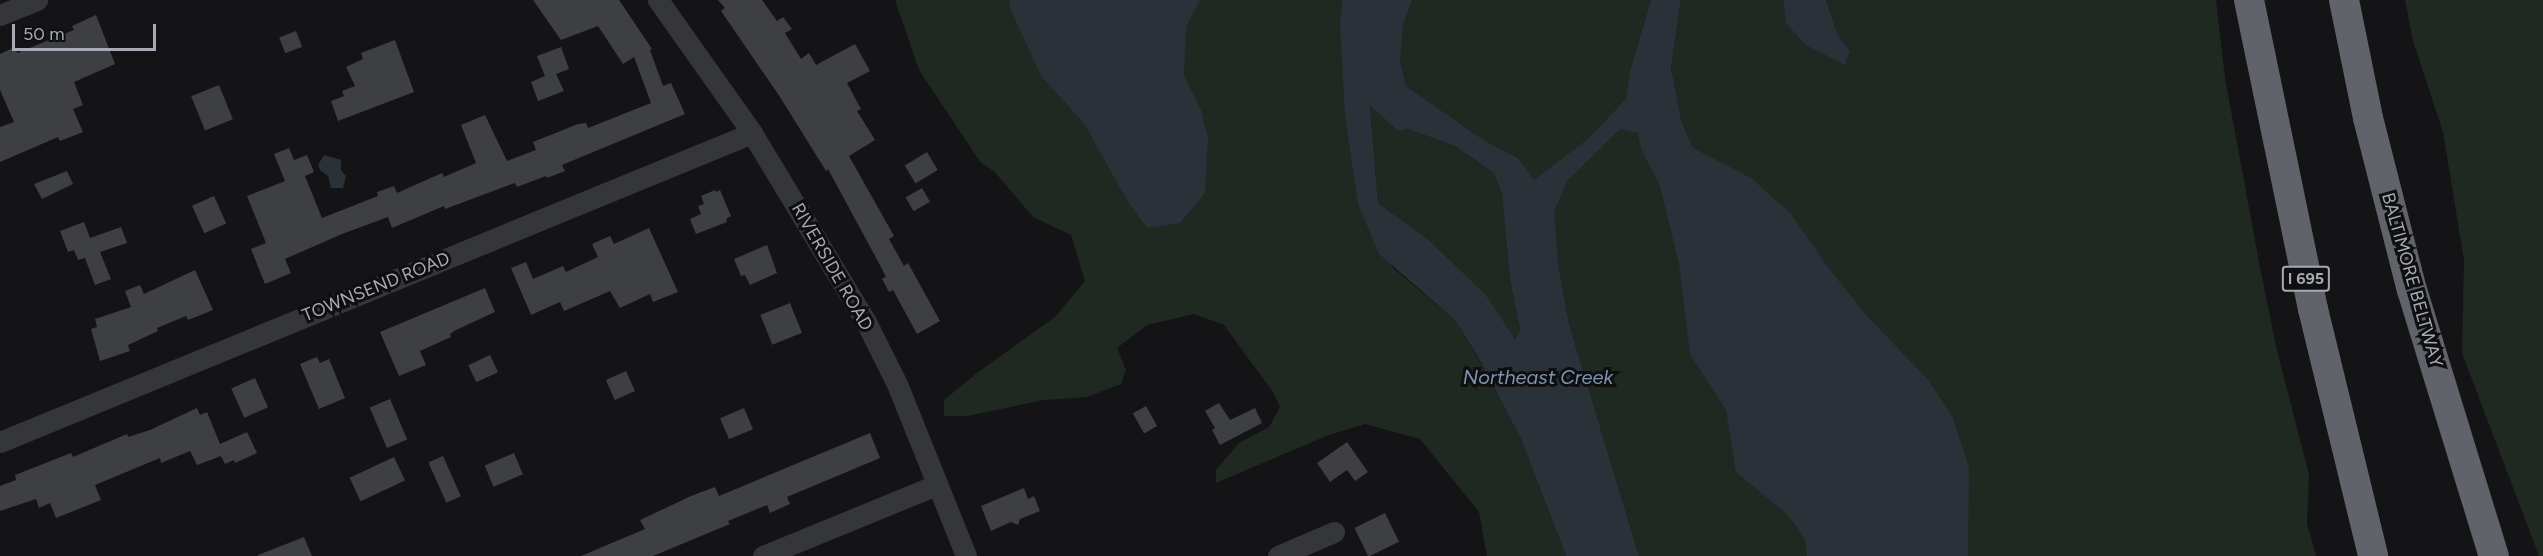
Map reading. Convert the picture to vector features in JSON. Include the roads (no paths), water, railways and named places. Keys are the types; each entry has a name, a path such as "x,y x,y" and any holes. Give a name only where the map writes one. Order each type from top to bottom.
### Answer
{"highway":[{"name":"I 695","path":"2249,0 2313,309 2373,556"},
{"name":"BALTIMORE BELTWAY","path":"2344,0 2368,118 2412,290 2494,556"}],"street":[{"path":"0,15 37,0"},
{"name":"RIVERSIDE ROAD","path":"658,0 752,133 866,322 897,384 966,556"},
{"name":"TOWNSEND ROAD","path":"0,442 752,133"},
{"path":"763,556 936,485"},
{"path":"1278,556 1334,532"}],"water":[{"path":"1010,0 1200,0 1186,27 1184,76 1201,110 1208,139 1205,193 1180,223 1147,228 1128,202 1084,123 1041,76 1010,8"},
{"name":"Northeast Creek","path":"1342,0 1412,0 1403,24 1400,60 1406,86 1485,141 1518,158 1534,180 1589,138 1626,99 1631,67 1651,0 1681,0 1671,67 1681,120 1693,148 1751,178 1791,214 1830,270 1866,315 1929,381 1953,418 1969,468 1968,556 1807,556 1805,539 1789,516 1736,472 1726,410 1690,354 1679,264 1660,186 1641,149 1638,133 1620,129 1567,181 1554,212 1558,262 1569,324 1639,556 1566,556 1521,439 1477,355 1455,320 1379,254 1358,204 1345,115 1340,23","holes":["1370,105 1399,132 1408,129 1455,146 1494,173 1502,194 1510,279 1520,330 1515,339 1486,295 1430,241 1378,203"]},
{"path":"1783,0 1826,0 1837,33 1850,51 1845,65 1805,45 1786,23"},
{"path":"324,155 341,160 341,170 346,176 343,188 331,188 328,176 320,170 318,165"}]}
